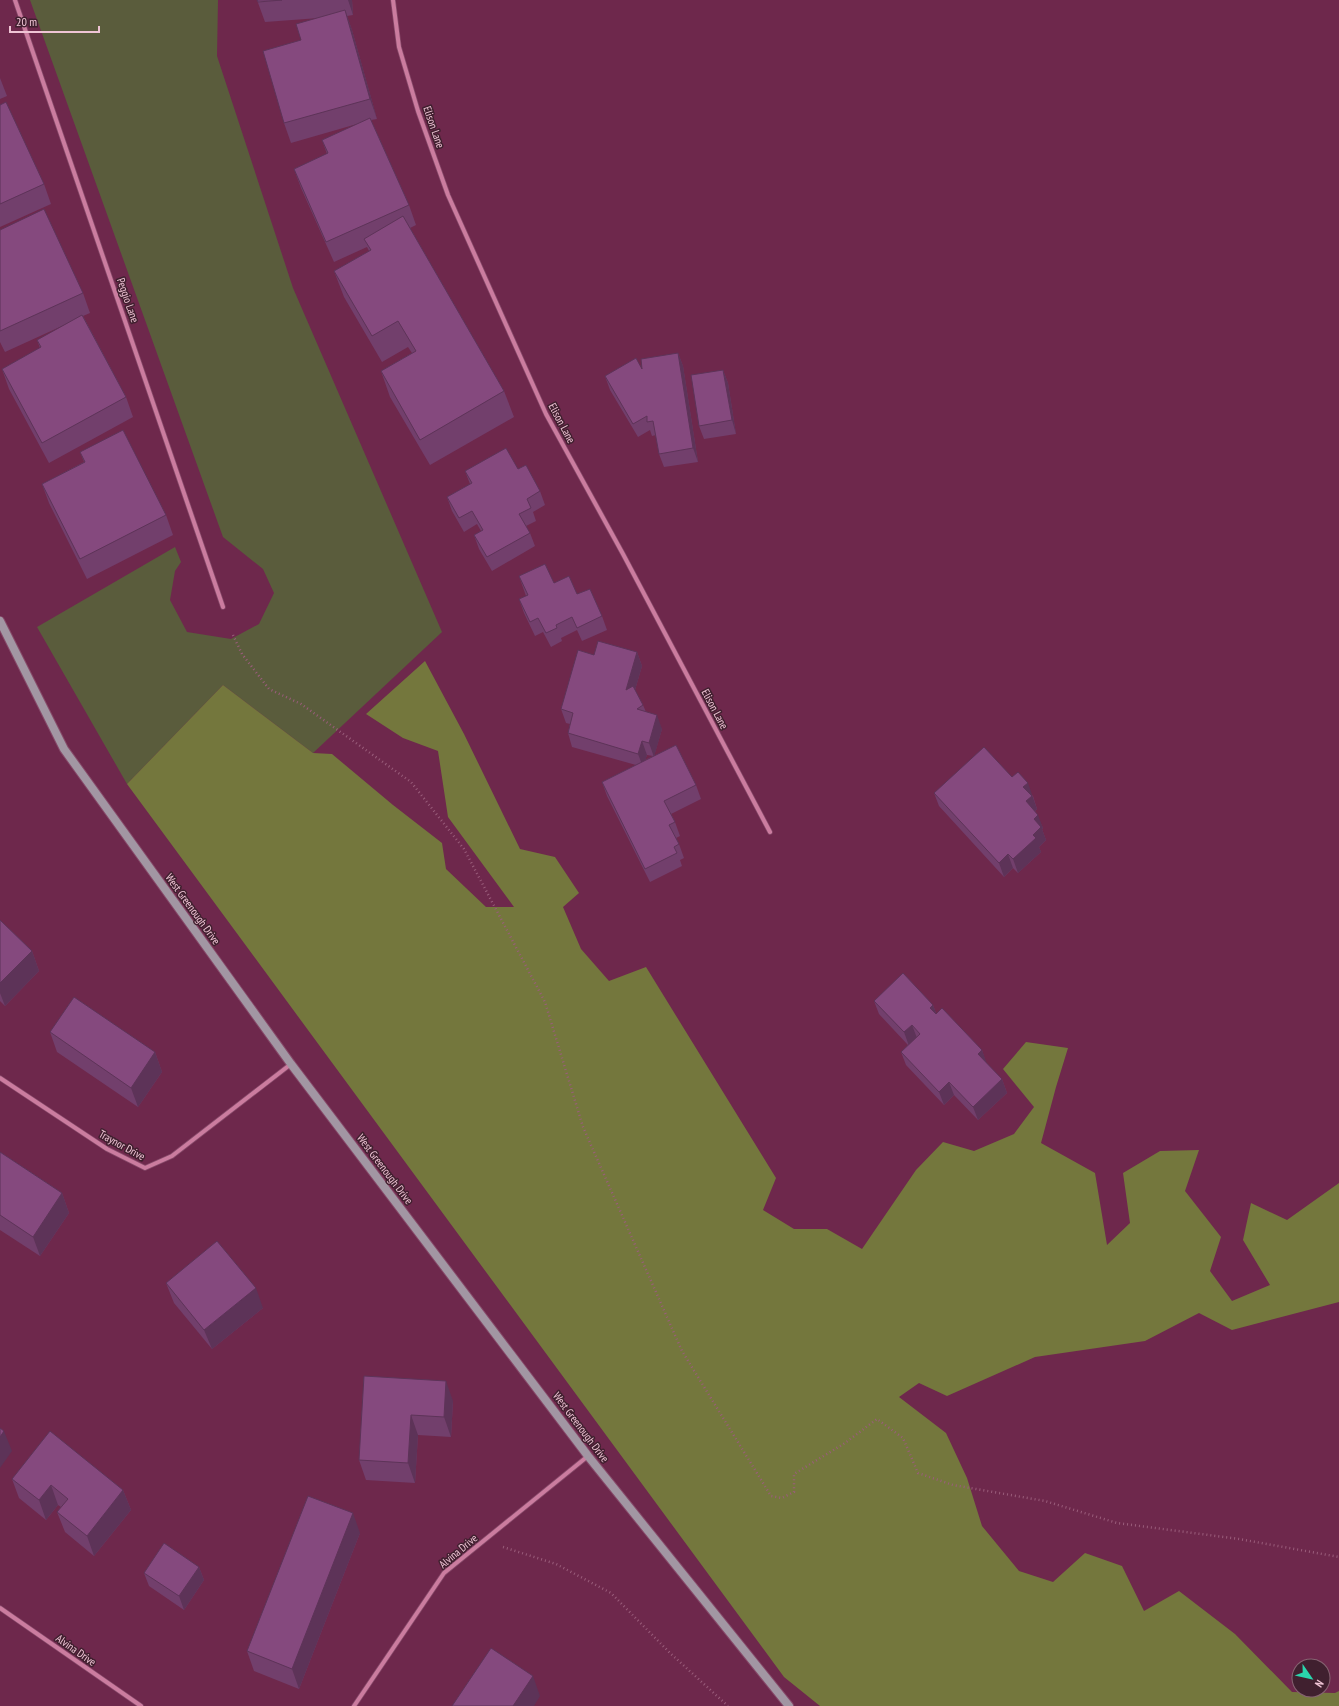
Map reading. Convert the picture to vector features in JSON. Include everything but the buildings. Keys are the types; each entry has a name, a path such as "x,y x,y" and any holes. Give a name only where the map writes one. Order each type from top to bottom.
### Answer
{"street":[{"name":"Peggio Lane","path":"15,0 223,607"},
{"name":"Elison Lane","path":"394,0 400,48 418,110 448,195 546,414 623,554 770,832"},
{"name":"West Greenough Drive","path":"0,621 64,749 291,1064 588,1456 789,1706"},
{"name":"Traynor Drive","path":"0,1078 107,1148 145,1168 172,1156 291,1064"},
{"name":"Alvina Drive","path":"354,1706 444,1572 588,1456"},
{"name":"Alvina Drive","path":"0,1608 141,1706"}],"path":[{"path":"233,635 242,654 269,689 301,704 411,782 464,849 545,1002 583,1126 682,1351 771,1496 782,1498 794,1492 794,1474 845,1443 877,1419 903,1438 918,1473 953,1485 1045,1501 1117,1523 1239,1539 1339,1557"},
{"path":"484,1541 556,1564 611,1593 670,1653 728,1706"}],"green space":[{"path":"30,0 218,0 217,56 293,288 442,632 313,753 223,685 127,784 37,627 175,547 181,562 175,571 170,600 187,632 231,639 259,624 274,593 263,569 223,537"},
{"path":"425,661 464,734 520,849 555,857 579,893 563,907 581,949 609,981 646,967 776,1178 763,1210 794,1229 827,1229 862,1249 916,1170 943,1142 974,1151 1014,1134 1034,1107 1003,1069 1026,1042 1068,1048 1041,1143 1095,1173 1107,1245 1130,1223 1123,1173 1160,1151 1199,1150 1185,1191 1221,1237 1210,1271 1232,1301 1270,1285 1243,1240 1251,1203 1287,1220 1339,1183 1339,1302 1232,1330 1199,1313 1145,1341 1035,1357 947,1396 919,1383 899,1397 946,1433 967,1478 982,1526 1019,1571 1053,1582 1085,1553 1122,1566 1144,1611 1179,1591 1235,1634 1291,1691 1291,1698 1331,1698 1331,1693 1339,1691 1339,1706 820,1706 784,1677 127,784 223,685 313,753 332,754 393,805 442,843 446,869 486,907 514,907 448,817 438,751 403,738 366,714"}]}
